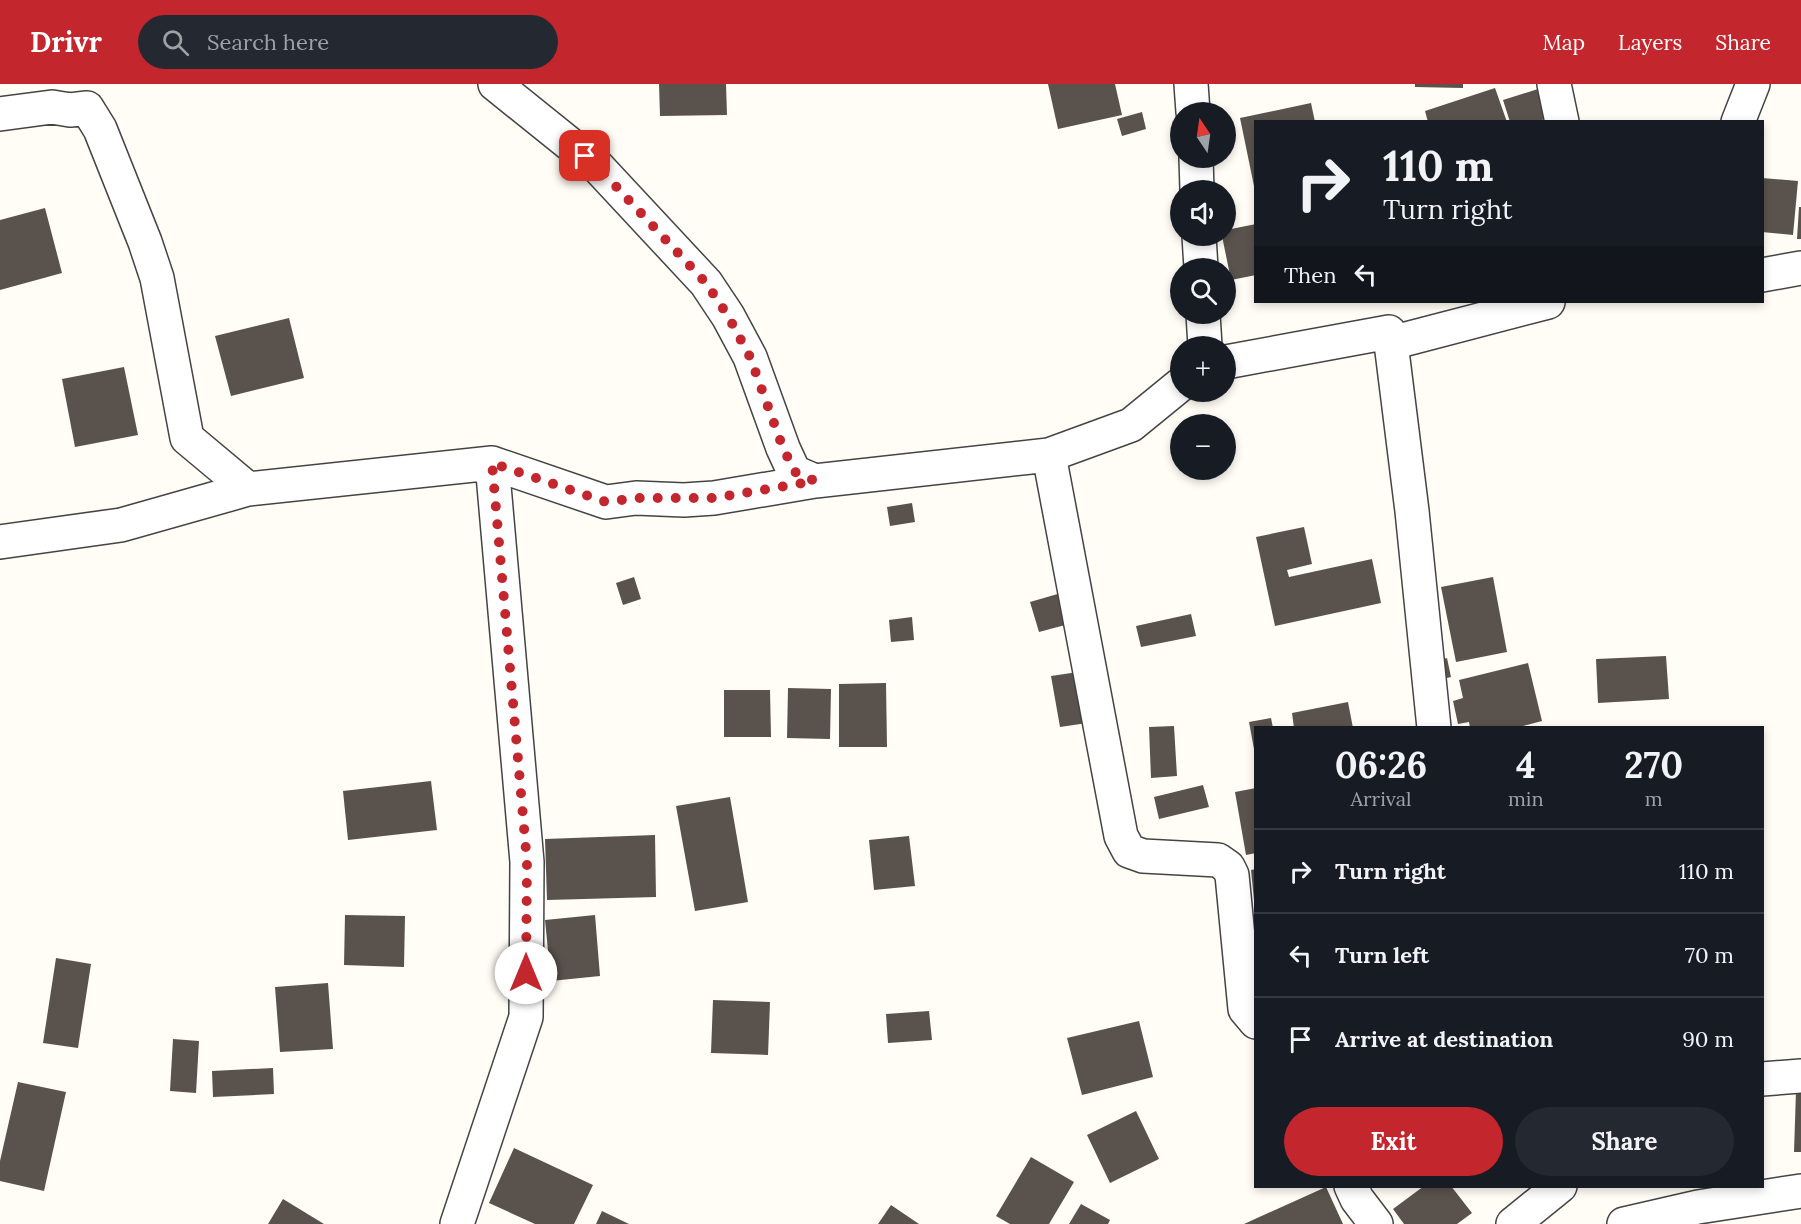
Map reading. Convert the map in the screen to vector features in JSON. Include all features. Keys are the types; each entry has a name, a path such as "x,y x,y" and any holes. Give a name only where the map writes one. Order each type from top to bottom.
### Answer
{"street":[{"path":"495,84 597,166 706,283 728,316 750,357 783,448 795,472 815,481"},
{"path":"1191,84 1192,102"},
{"path":"1554,84 1562,120"},
{"path":"1739,120 1753,84"},
{"path":"0,114 52,107 70,110 87,108 100,129 151,260 187,438 248,489"},
{"path":"1764,275 1801,268"},
{"path":"1391,343 1544,303"},
{"path":"1236,360 1389,332 1412,511 1434,726"},
{"path":"0,542 121,525 248,489 492,463 606,502 636,498 714,498 815,481 1049,455 1131,424 1170,393"},
{"path":"1049,455 1121,836 1130,851 1143,856 1218,860 1228,867 1232,875 1245,1009 1254,1020"},
{"path":"457,1224 526,1017 527,862 492,463"},
{"path":"1764,1079 1801,1076"},
{"path":"1352,1188 1357,1199 1377,1224"},
{"path":"1513,1224 1558,1188"},
{"path":"1624,1224 1698,1207 1801,1191"}],"building":[{"path":"659,84 726,84 727,115 660,116"},
{"path":"1048,84 1115,84 1122,115 1058,129"},
{"path":"1415,84 1463,84 1463,88 1415,87"},
{"path":"1495,88 1506,120 1427,120 1425,111"},
{"path":"1538,89 1547,118 1509,120 1503,100"},
{"path":"1311,103 1315,120 1254,120 1254,186 1240,118"},
{"path":"1142,112 1146,129 1122,136 1117,119"},
{"path":"1764,178 1798,181 1793,235 1764,232"},
{"path":"1799,207 1801,207 1801,239 1797,239"},
{"path":"45,208 62,273 0,290 0,220"},
{"path":"1254,224 1254,275 1236,279 1236,258 1226,258 1224,246 1236,246 1236,228"},
{"path":"289,318 304,378 231,396 215,336"},
{"path":"124,367 138,435 75,447 62,379"},
{"path":"912,503 915,522 890,526 887,507"},
{"path":"1304,527 1312,564 1287,570 1289,577 1372,559 1381,603 1275,626 1256,537"},
{"path":"634,577 641,599 623,605 616,583"},
{"path":"1493,577 1507,652 1456,662 1441,587"},
{"path":"1061,593 1069,624 1039,632 1030,602"},
{"path":"1191,614 1196,636 1141,647 1136,626"},
{"path":"912,617 914,640 891,642 889,620"},
{"path":"1666,656 1669,699 1598,703 1596,659"},
{"path":"1447,658 1451,677 1438,680 1433,662"},
{"path":"1528,663 1542,721 1523,726 1470,726 1469,722 1458,724 1453,701 1463,698 1459,680"},
{"path":"1078,672 1087,723 1060,727 1051,676"},
{"path":"886,683 887,747 839,747 839,684"},
{"path":"788,688 831,689 830,739 787,738"},
{"path":"724,690 770,690 771,737 724,737"},
{"path":"1348,702 1353,726 1294,726 1292,713"},
{"path":"1271,718 1273,726 1254,726 1254,749 1249,722"},
{"path":"1174,726 1177,776 1151,778 1149,727"},
{"path":"431,781 437,830 348,840 343,791"},
{"path":"1203,785 1209,807 1159,819 1154,797"},
{"path":"1254,788 1254,853 1246,855 1235,792"},
{"path":"730,797 748,902 695,911 676,806"},
{"path":"655,835 656,897 547,900 545,839"},
{"path":"909,836 915,886 874,890 869,840"},
{"path":"1254,869 1254,900 1251,870"},
{"path":"345,915 405,916 404,967 344,965"},
{"path":"595,915 600,976 551,981 545,920"},
{"path":"56,958 91,964 78,1048 43,1043"},
{"path":"328,983 333,1049 280,1052 275,987"},
{"path":"713,1000 770,1002 768,1055 711,1053"},
{"path":"929,1011 932,1040 888,1043 886,1014"},
{"path":"1139,1021 1153,1077 1082,1095 1067,1038"},
{"path":"173,1039 199,1041 196,1093 170,1091"},
{"path":"273,1068 274,1094 213,1097 212,1071"},
{"path":"18,1082 66,1092 44,1191 0,1181 0,1161"},
{"path":"1796,1091 1801,1091 1801,1152 1794,1152"},
{"path":"1136,1111 1159,1159 1110,1183 1087,1135"},
{"path":"514,1148 593,1185 574,1224 535,1224 489,1203"},
{"path":"1031,1157 1074,1182 1049,1224 1010,1224 996,1216"},
{"path":"1326,1188 1343,1224 1244,1224"},
{"path":"1421,1188 1453,1188 1472,1213 1457,1224 1404,1224 1393,1209"},
{"path":"283,1199 324,1224 268,1224"},
{"path":"1081,1204 1110,1220 1108,1224 1069,1224"},
{"path":"891,1205 919,1224 878,1224"},
{"path":"602,1211 629,1224 596,1224"}],"route":[{"path":"526,973 527,862 492,463 606,502 636,498 684,500 714,498 815,481 795,472 783,448 750,357 728,316 706,283 585,156"}]}
